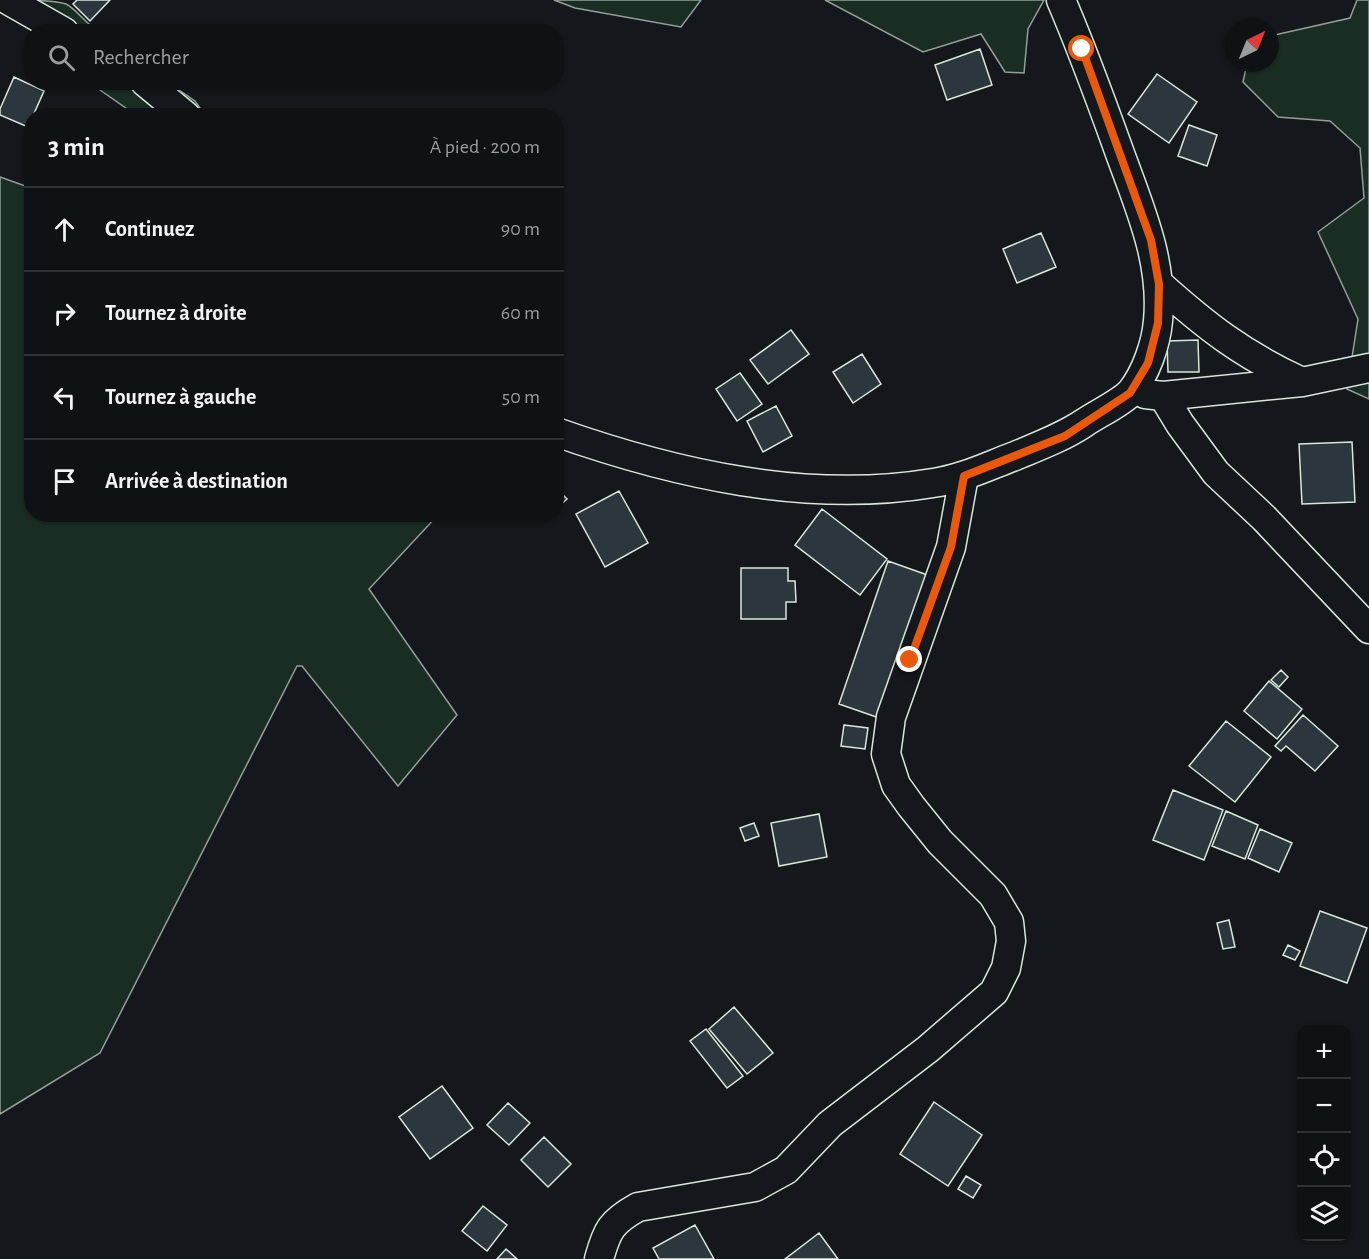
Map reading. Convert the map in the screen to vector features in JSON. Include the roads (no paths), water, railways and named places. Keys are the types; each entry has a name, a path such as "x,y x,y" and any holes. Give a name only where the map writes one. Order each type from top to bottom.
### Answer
{"street":[{"path":"8,0 50,24"},
{"path":"564,435 608,450 697,472 754,483 809,489 883,490 935,483 964,476 1065,436 1130,393 1148,363 1158,323 1159,284 1151,240 1082,49 1061,0"},
{"path":"155,90 176,108"},
{"path":"1159,284 1229,343 1264,364 1302,382"},
{"path":"1130,393 1163,396 1302,382 1369,368"},
{"path":"1163,396 1180,424 1216,473 1264,518 1369,629"},
{"path":"599,1259 606,1233 622,1216 638,1207 755,1187 786,1170 830,1124 928,1049 994,992 1006,968 1011,941 1009,922 993,895 940,842 911,806 896,785 886,754 891,717 951,547 964,476"}]}
